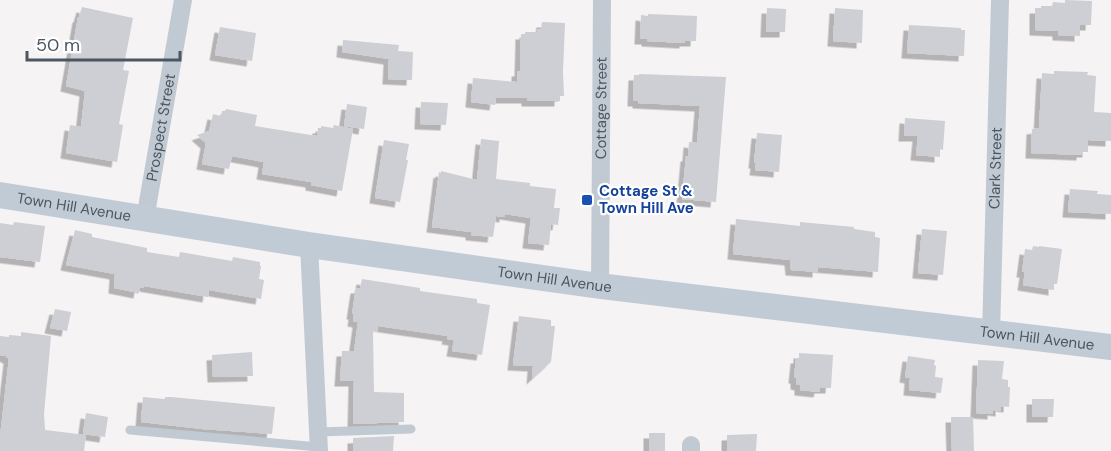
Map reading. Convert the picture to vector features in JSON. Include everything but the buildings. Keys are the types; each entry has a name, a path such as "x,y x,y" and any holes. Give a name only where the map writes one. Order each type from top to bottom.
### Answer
{"street":[{"name":"Prospect Street","path":"145,219 183,0"},
{"name":"Cottage Street","path":"600,286 602,0"},
{"name":"Clark Street","path":"991,334 1000,0"},
{"name":"Town Hill Avenue","path":"0,195 309,245 600,286 1111,347"},
{"path":"309,245 319,444"}],"lane":[{"path":"130,430 319,444 411,429"}],"place":[{"name":"Cottage St & Town Hill Ave","path":"587,200"}]}
